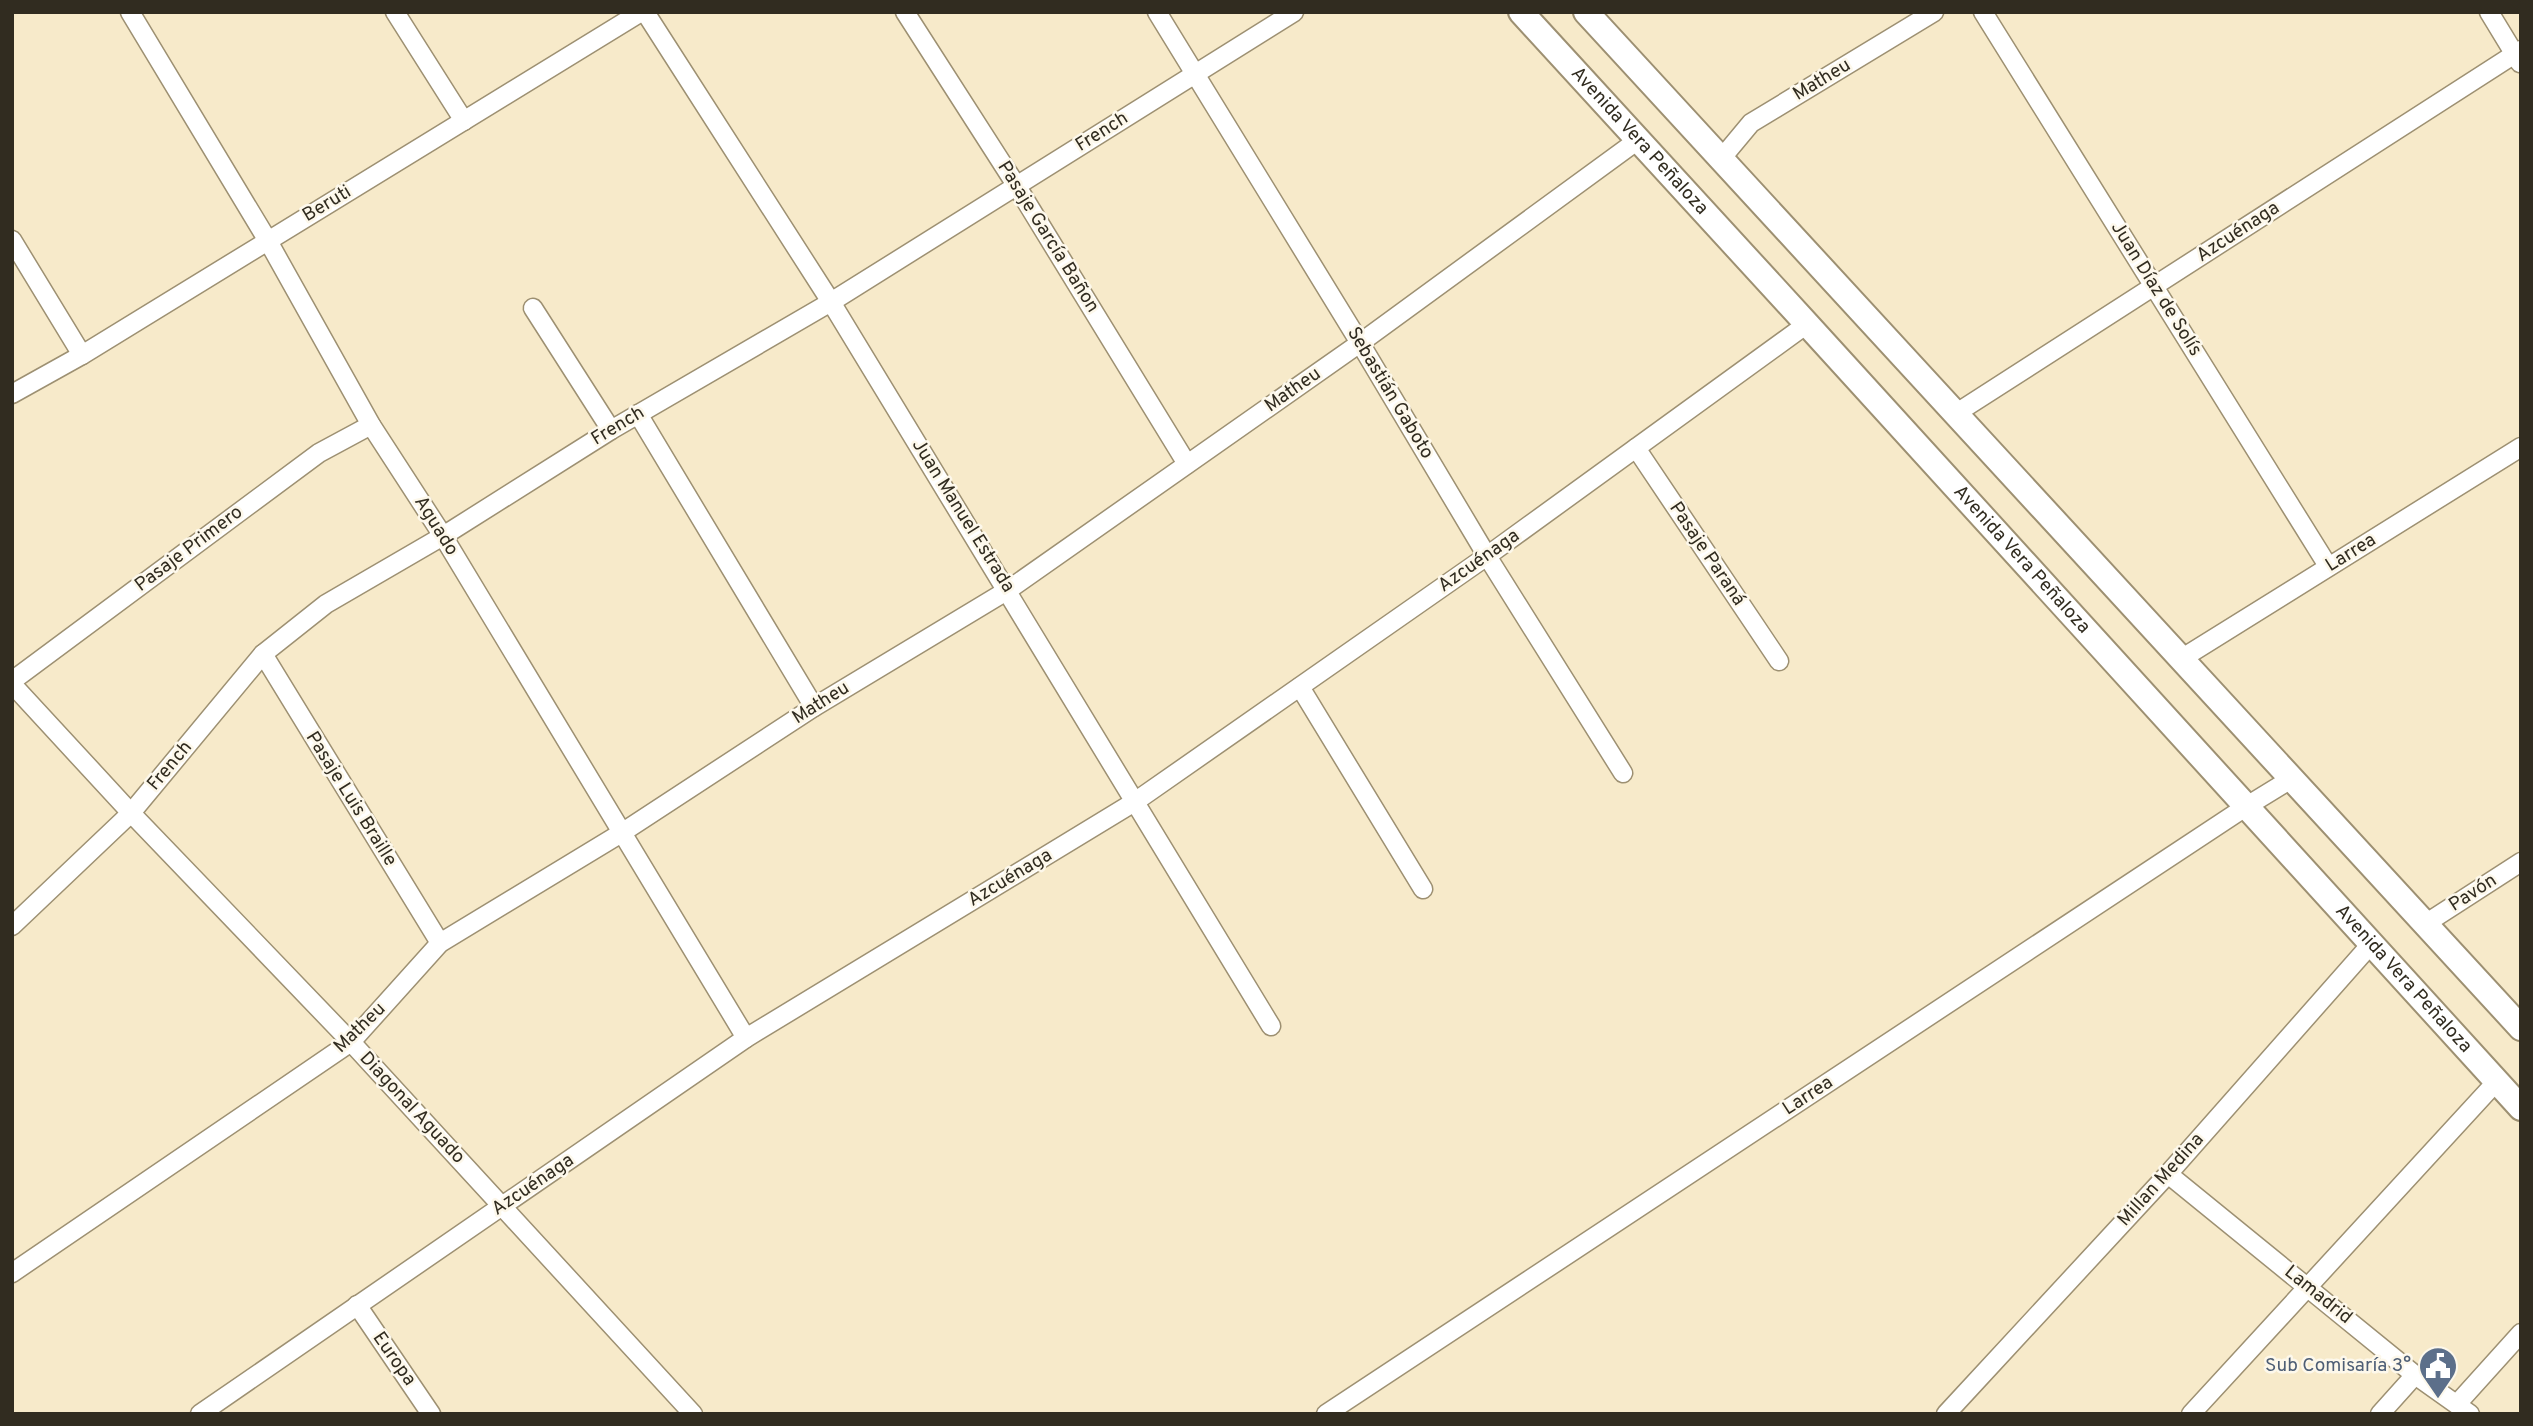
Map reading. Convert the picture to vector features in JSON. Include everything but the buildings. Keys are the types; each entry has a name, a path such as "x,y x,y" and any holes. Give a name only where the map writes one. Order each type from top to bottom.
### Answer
{"main road":[{"name":"Avenida Vera Peñaloza","path":"1521,12 2521,1108"},
{"path":"1586,12 2521,1028"}],"street":[{"name":"Aguado","path":"130,12 268,241 372,425 443,536 746,1038"},
{"path":"395,12 464,121"},
{"name":"Beruti","path":"12,394 82,355 643,12"},
{"name":"Juan Manuel Estrada","path":"643,12 831,302 1272,1026"},
{"name":"Pasaje García Bañon","path":"905,12 1187,464"},
{"name":"Sebastián Gaboto","path":"1157,12 1487,556 1623,773"},
{"name":"French","path":"16,917 131,813 262,654 326,604 443,536 611,430 831,302 1294,12"},
{"name":"Matheu","path":"1721,159 1751,123 1934,12"},
{"name":"Juan Díaz de Solís","path":"1983,12 2329,566"},
{"path":"2489,12 2519,56"},
{"name":"Azcuénaga","path":"1955,414 2519,56"},
{"name":"Matheu","path":"12,1273 351,1042 440,943 623,832 814,707 1008,590 1360,343 1638,140"},
{"path":"12,240 82,355"},
{"path":"533,308 611,430"},
{"name":"Azcuénaga","path":"200,1414 226,1406 357,1305 746,1038 1136,801 1487,556 1807,324"},
{"path":"638,414 814,707"},
{"name":"Pasaje Primero","path":"12,682 319,453 372,425"},
{"name":"Larrea","path":"2181,659 2521,447"},
{"name":"Pasaje Paraná","path":"1636,448 1779,661"},
{"name":"Pasaje Luis Braille","path":"262,654 440,943"},
{"name":"Diagonal Aguado","path":"12,682 131,813 351,1042 693,1414"},
{"path":"1300,687 1423,889"},
{"name":"Larrea","path":"1326,1414 2291,779"},
{"name":"Pavón","path":"2426,925 2521,862"},
{"name":"Millan Medina","path":"1946,1414 2168,1174 2372,943"},
{"path":"2191,1414 2497,1081"},
{"name":"Lamadrid","path":"2168,1174 2416,1375 2463,1409"},
{"name":"Europa","path":"357,1305 432,1414"},
{"path":"2463,1409 2521,1333"},
{"path":"2380,1414 2416,1375"}],"place":[{"name":"Sub Comisaría 3°","path":"2438,1400"}]}
